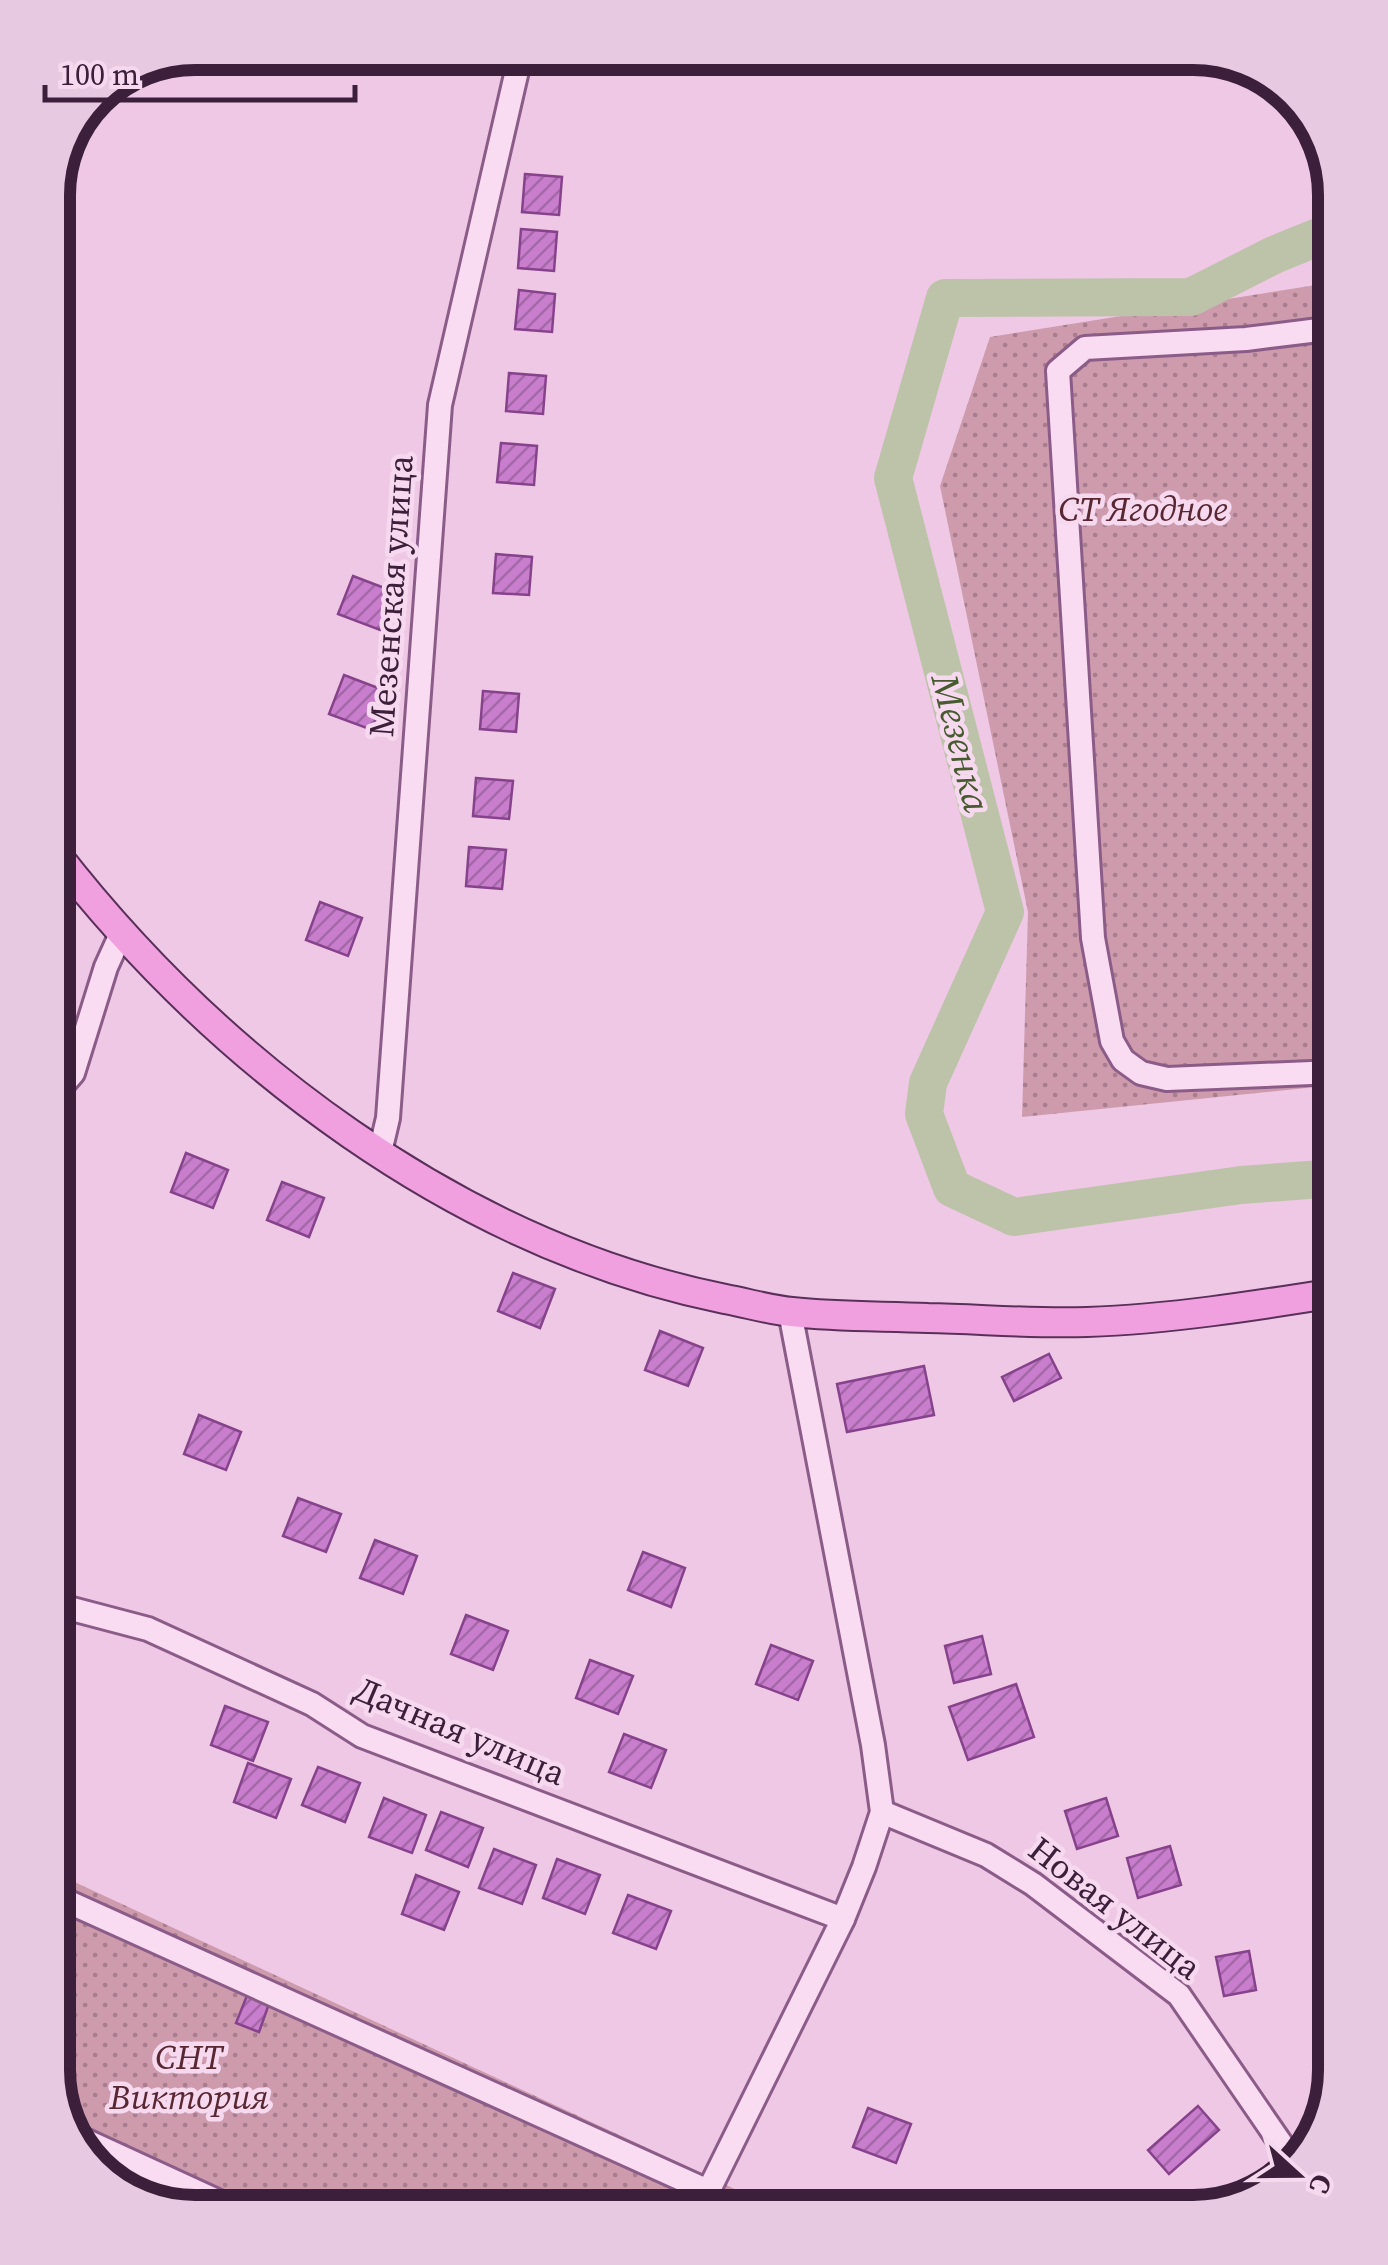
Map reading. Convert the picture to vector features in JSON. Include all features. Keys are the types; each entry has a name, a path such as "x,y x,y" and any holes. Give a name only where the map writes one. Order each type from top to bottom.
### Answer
{"main road":[{"path":"70,871 121,934 271,1076 446,1193 557,1248 644,1279 790,1312 1086,1322 1237,1309 1318,1296"}],"street":[{"name":"Мезенская улица","path":"380,1152 388,1118 440,405 517,70"},
{"path":"1318,330 1246,339 1085,348 1058,370 1093,938 1112,1041 1123,1060 1141,1074 1167,1079 1318,1073"},
{"path":"70,1076 121,934"},
{"path":"706,2195 843,1919 882,1812 863,1689 790,1312"},
{"name":"Дачная улица","path":"70,1609 148,1629 312,1704 362,1736 843,1919"},
{"name":"Новая улица","path":"882,1812 986,1855 1034,1884 1179,1995 1268,2125"},
{"path":"70,1903 688,2195"},
{"path":"95,2145 204,2195"}],"green space":[{"name":"СТ Ягодное","path":"1318,285 1318,1087 1022,1117 1028,912 940,486 990,337"},
{"name":"СНТ Виктория","path":"70,1880 747,2195 187,2195 140,2182 113,2164 91,2140 72,2095"}],"building":[{"path":"525,174 562,177 559,215 522,212"},
{"path":"521,229 557,232 554,271 518,268"},
{"path":"519,290 555,294 552,332 515,329"},
{"path":"509,373 546,376 543,414 506,411"},
{"path":"501,443 537,446 534,485 497,482"},
{"path":"496,554 532,557 529,595 493,593"},
{"path":"353,576 395,592 380,630 338,614"},
{"path":"344,675 386,691 372,730 329,714"},
{"path":"483,691 519,694 516,732 480,729"},
{"path":"476,778 513,781 509,819 473,816"},
{"path":"469,847 506,850 502,889 466,886"},
{"path":"320,902 362,918 348,956 306,940"},
{"path":"186,1153 228,1170 213,1208 171,1192"},
{"path":"282,1182 324,1198 309,1237 267,1220"},
{"path":"513,1273 555,1289 540,1328 498,1311"},
{"path":"660,1331 703,1348 688,1386 645,1370"},
{"path":"1049,1354 1061,1378 1014,1401 1002,1377"},
{"path":"924,1366 934,1415 847,1432 837,1384"},
{"path":"199,1415 241,1432 226,1470 184,1454"},
{"path":"298,1498 341,1514 326,1552 283,1536"},
{"path":"375,1540 417,1556 403,1594 360,1578"},
{"path":"643,1552 685,1568 671,1607 628,1590"},
{"path":"466,1615 508,1631 493,1670 451,1654"},
{"path":"982,1636 991,1674 954,1683 945,1646"},
{"path":"771,1645 813,1661 798,1700 756,1684"},
{"path":"590,1660 633,1676 618,1714 576,1698"},
{"path":"1016,1684 1034,1737 968,1760 949,1707"},
{"path":"225,1706 268,1722 253,1761 211,1745"},
{"path":"624,1734 666,1750 651,1788 609,1772"},
{"path":"248,1763 291,1779 276,1818 234,1802"},
{"path":"318,1767 360,1783 345,1822 302,1805"},
{"path":"384,1798 426,1815 412,1853 369,1837"},
{"path":"1106,1798 1118,1836 1077,1849 1065,1811"},
{"path":"441,1812 483,1828 468,1867 426,1850"},
{"path":"1170,1846 1181,1885 1138,1898 1127,1858"},
{"path":"494,1849 536,1865 522,1904 479,1888"},
{"path":"557,1859 600,1875 585,1914 543,1898"},
{"path":"416,1875 459,1892 444,1930 402,1914"},
{"path":"628,1895 671,1911 656,1949 613,1933"},
{"path":"1249,1951 1256,1990 1224,1996 1216,1957"},
{"path":"248,1993 270,2001 259,2032 236,2023"},
{"path":"1198,2106 1219,2130 1169,2174 1148,2150"},
{"path":"868,2108 911,2124 896,2163 853,2147"}],"waterway":[{"name":"Мезенка","path":"1318,237 1191,297 945,298 893,478 1005,912 928,1083 924,1114 952,1188 1014,1217 1241,1185 1318,1179"}]}
